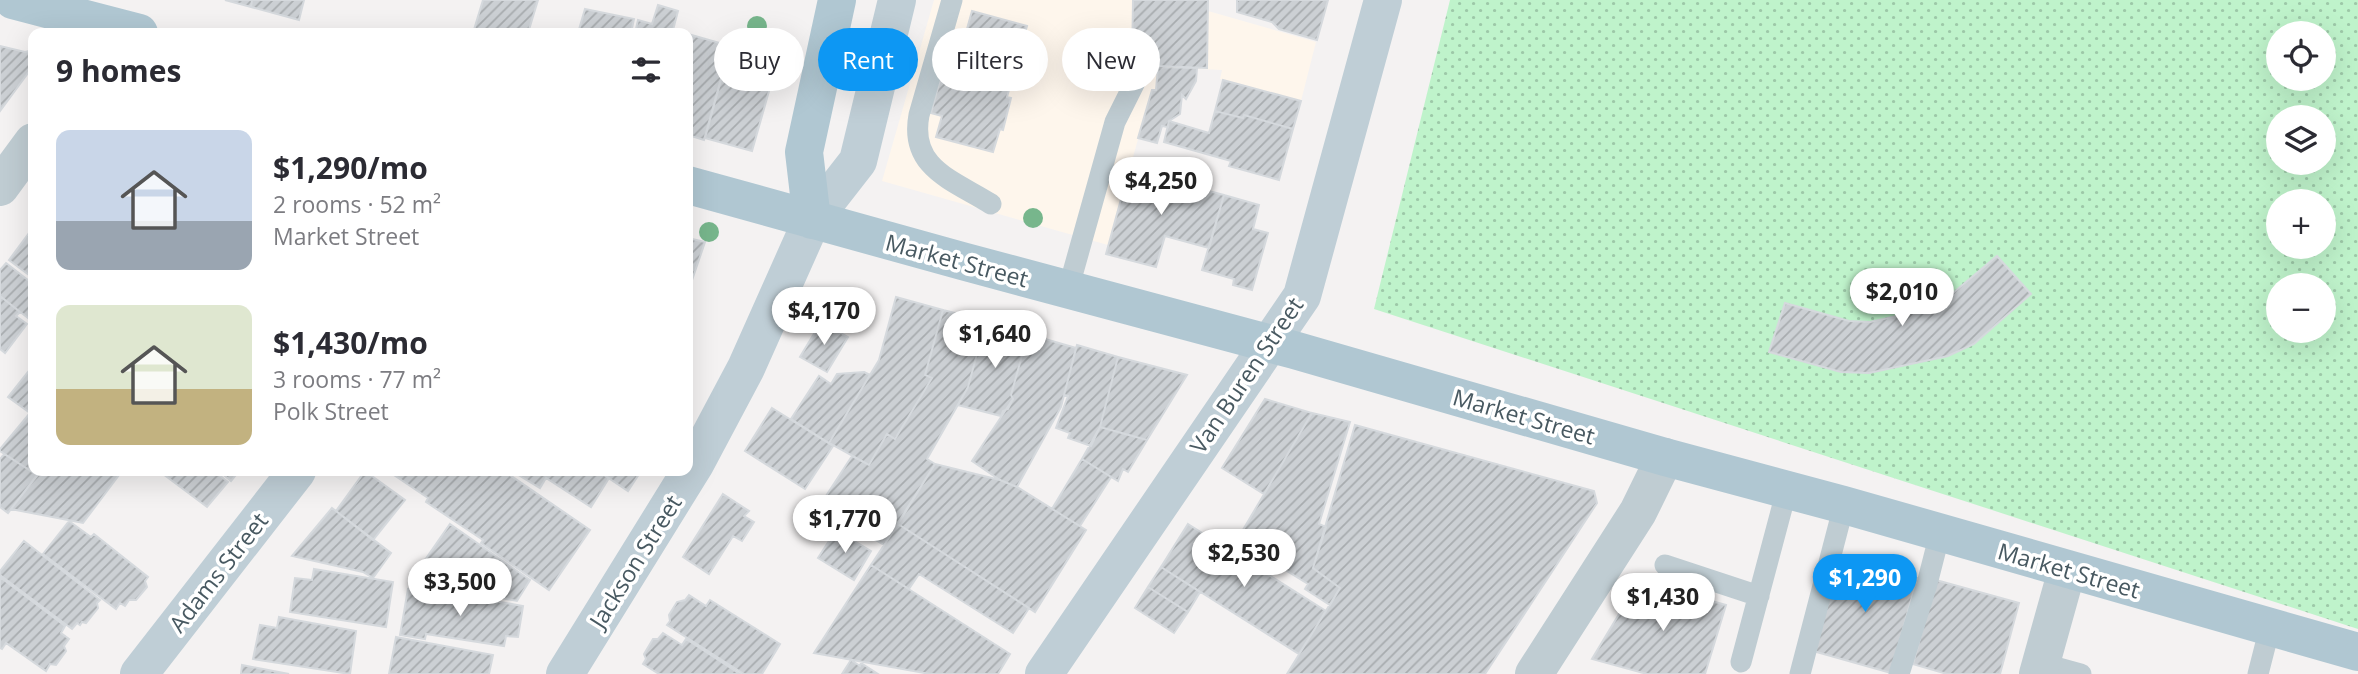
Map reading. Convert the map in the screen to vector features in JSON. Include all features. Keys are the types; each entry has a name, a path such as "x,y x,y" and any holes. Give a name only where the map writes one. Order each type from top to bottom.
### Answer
{"main road":[{"path":"13,0 98,28"},
{"path":"812,220 804,152 836,0"},
{"name":"Market Street","path":"693,186 1268,342 2358,652"}],"street":[{"name":"Jackson Street","path":"693,467 746,368 812,220 858,161 897,0"},
{"name":"Van Buren Street","path":"1044,674 1301,296 1382,0"},
{"path":"0,187 28,149"},
{"path":"1534,674 1638,512 1665,457"},
{"name":"Adams Street","path":"139,674 293,476"},
{"name":"Jackson Street","path":"565,674 688,476"},
{"path":"2040,668 2067,570"}],"lane":[{"path":"952,0 919,115 918,144 925,158 939,172 991,204"},
{"path":"1068,290 1115,122 1130,91"},
{"path":"1741,662 1787,489"},
{"path":"1800,674 1844,505"},
{"path":"1899,674 1940,533"},
{"path":"1665,565 1759,596"},
{"path":"2258,674 2270,627"},
{"path":"2040,668 2081,674"}],"shaded area":[{"path":"934,0 1208,0 1208,11 1316,42 1301,101 1220,79 1222,70 1160,67 1160,28 1062,28 1062,91 1152,91 1108,245 882,181 908,91 918,91 918,56"}],"green space":[{"path":"1450,0 2358,0 2358,629 1374,309"}],"building":[{"path":"225,0 252,0 251,7"},
{"path":"252,0 304,0 299,20 251,7"},
{"path":"483,0 538,0 530,28 475,28"},
{"path":"1133,0 1208,0 1207,68 1160,66 1160,28 1133,28"},
{"path":"1237,0 1328,0 1317,40 1279,29 1272,22 1237,12"},
{"path":"658,5 678,11 674,28 636,28 638,20 652,24"},
{"path":"585,9 634,19 632,28 579,28"},
{"path":"972,11 1027,26 1026,28 967,28"},
{"path":"693,35 714,41 714,91 718,91 704,140 693,137"},
{"path":"0,46 28,51 28,73 0,111"},
{"path":"1160,67 1197,68 1196,81 1186,99 1182,95 1180,114 1169,121 1168,127 1162,126 1157,143 1138,138 1152,91 1160,91"},
{"path":"1223,80 1301,101 1293,129 1244,115 1243,118 1215,111"},
{"path":"718,91 769,91 752,151 705,138"},
{"path":"937,91 1009,91 1007,97 1011,98 1003,130 1000,129 993,152 936,137 942,116 931,113"},
{"path":"1215,111 1243,118 1244,115 1293,129 1279,180 1229,166 1231,161 1164,142 1169,121 1209,133"},
{"path":"1129,170 1224,195 1209,248 1165,236 1156,267 1106,254"},
{"path":"1224,195 1259,205 1253,229 1268,233 1252,290 1233,285 1234,279 1202,270"},
{"path":"28,234 28,274 9,260"},
{"path":"693,239 705,242 693,277"},
{"path":"1997,256 2031,294 1974,344 1948,356 1869,373 1841,372 1769,352 1785,303 1849,321 1870,322 1928,309 1947,298"},
{"path":"6,263 28,280 28,318 0,296 0,270"},
{"path":"0,296 20,312 16,316 27,324 5,353 0,349"},
{"path":"896,297 943,310 925,375 932,378 895,439 887,434 869,465 829,443 879,360"},
{"path":"943,310 986,321 968,387 927,459 935,464 884,545 838,518 842,511 824,499 852,456 869,465 887,434 895,439 932,378 925,375"},
{"path":"986,321 1028,334 1011,395 1013,399 1001,416 958,405 968,387"},
{"path":"821,322 848,337 827,372 800,357"},
{"path":"1028,334 1076,348 1061,407 1017,487 1000,480 972,461 1013,399 1011,395"},
{"path":"1077,345 1118,357 1100,427 1091,446 1068,438 1070,433 1056,428 1068,396 1064,395"},
{"path":"1118,357 1187,375 1147,440 1100,427"},
{"path":"28,372 28,412 8,397"},
{"path":"864,372 870,375 829,443 791,419 819,376 831,384 837,374"},
{"path":"1265,399 1312,413 1264,494 1222,468"},
{"path":"772,408 833,446 805,489 745,451"},
{"path":"1312,413 1350,422 1319,524 1326,527 1313,568 1340,588 1330,605 1305,589 1308,584 1237,540"},
{"path":"28,415 28,469 0,449"},
{"path":"1355,425 1594,491 1597,503 1485,674 1287,674 1340,588 1313,568"},
{"path":"1100,427 1147,440 1128,472 1123,469 1118,481 1082,459"},
{"path":"4,454 28,469 28,476 36,476 8,513 0,507 0,459"},
{"path":"1082,459 1111,477 1080,526 1052,509"},
{"path":"935,464 1000,480 1017,487 1086,530 1035,612 898,524"},
{"path":"37,476 118,476 83,523 11,509"},
{"path":"166,476 220,476 228,482 207,507"},
{"path":"361,476 372,476 405,500 373,540 336,511"},
{"path":"395,476 511,476 590,530 549,590 481,543 483,540 426,502 428,498"},
{"path":"520,476 609,478 591,507 546,478 540,488"},
{"path":"606,476 638,476 628,491"},
{"path":"723,494 749,511 744,516 754,522 742,541 733,536 709,574 683,557"},
{"path":"332,508 391,553 373,578 363,572 292,556"},
{"path":"69,521 91,537 94,534 148,577 145,581 147,587 136,600 129,600 125,606 120,603 116,609 43,554"},
{"path":"450,524 530,580 517,601 411,580"},
{"path":"898,524 1029,608 1013,633 919,574 909,589 871,565"},
{"path":"1188,524 1326,611 1299,654 1161,567"},
{"path":"836,530 871,551 854,580 818,558"},
{"path":"24,541 100,600 97,603 98,608 86,623 77,623 72,629 0,575 0,571"},
{"path":"1837,556 1917,578 1891,673 1813,651"},
{"path":"871,565 1010,654 998,674 930,674 814,653"},
{"path":"1161,567 1200,592 1188,612 1148,587"},
{"path":"314,569 393,582 386,627 290,612 295,578 312,580"},
{"path":"0,577 65,626 61,633 69,639 64,646 66,651 56,665 50,664 46,671 6,643 0,648"},
{"path":"1936,580 2019,603 2000,674 1947,674 1913,664"},
{"path":"1639,581 1726,605 1705,674 1647,674 1592,659"},
{"path":"1148,587 1188,612 1174,633 1135,608"},
{"path":"408,589 425,592 426,589 523,606 518,637 506,636 504,646 426,634 425,639 400,635"},
{"path":"689,595 706,606 710,600 780,644 762,674 744,674 667,625 670,621 669,615 677,602 685,600"},
{"path":"279,617 356,631 350,674 253,659 260,625 277,628"},
{"path":"663,633 682,645 686,639 740,674 659,674 643,664 646,659 644,654 653,639 658,639"},
{"path":"396,637 493,655 489,674 389,674"},
{"path":"851,660 860,666 861,663 878,674 842,674"},
{"path":"242,665 289,674 241,674"}]}
